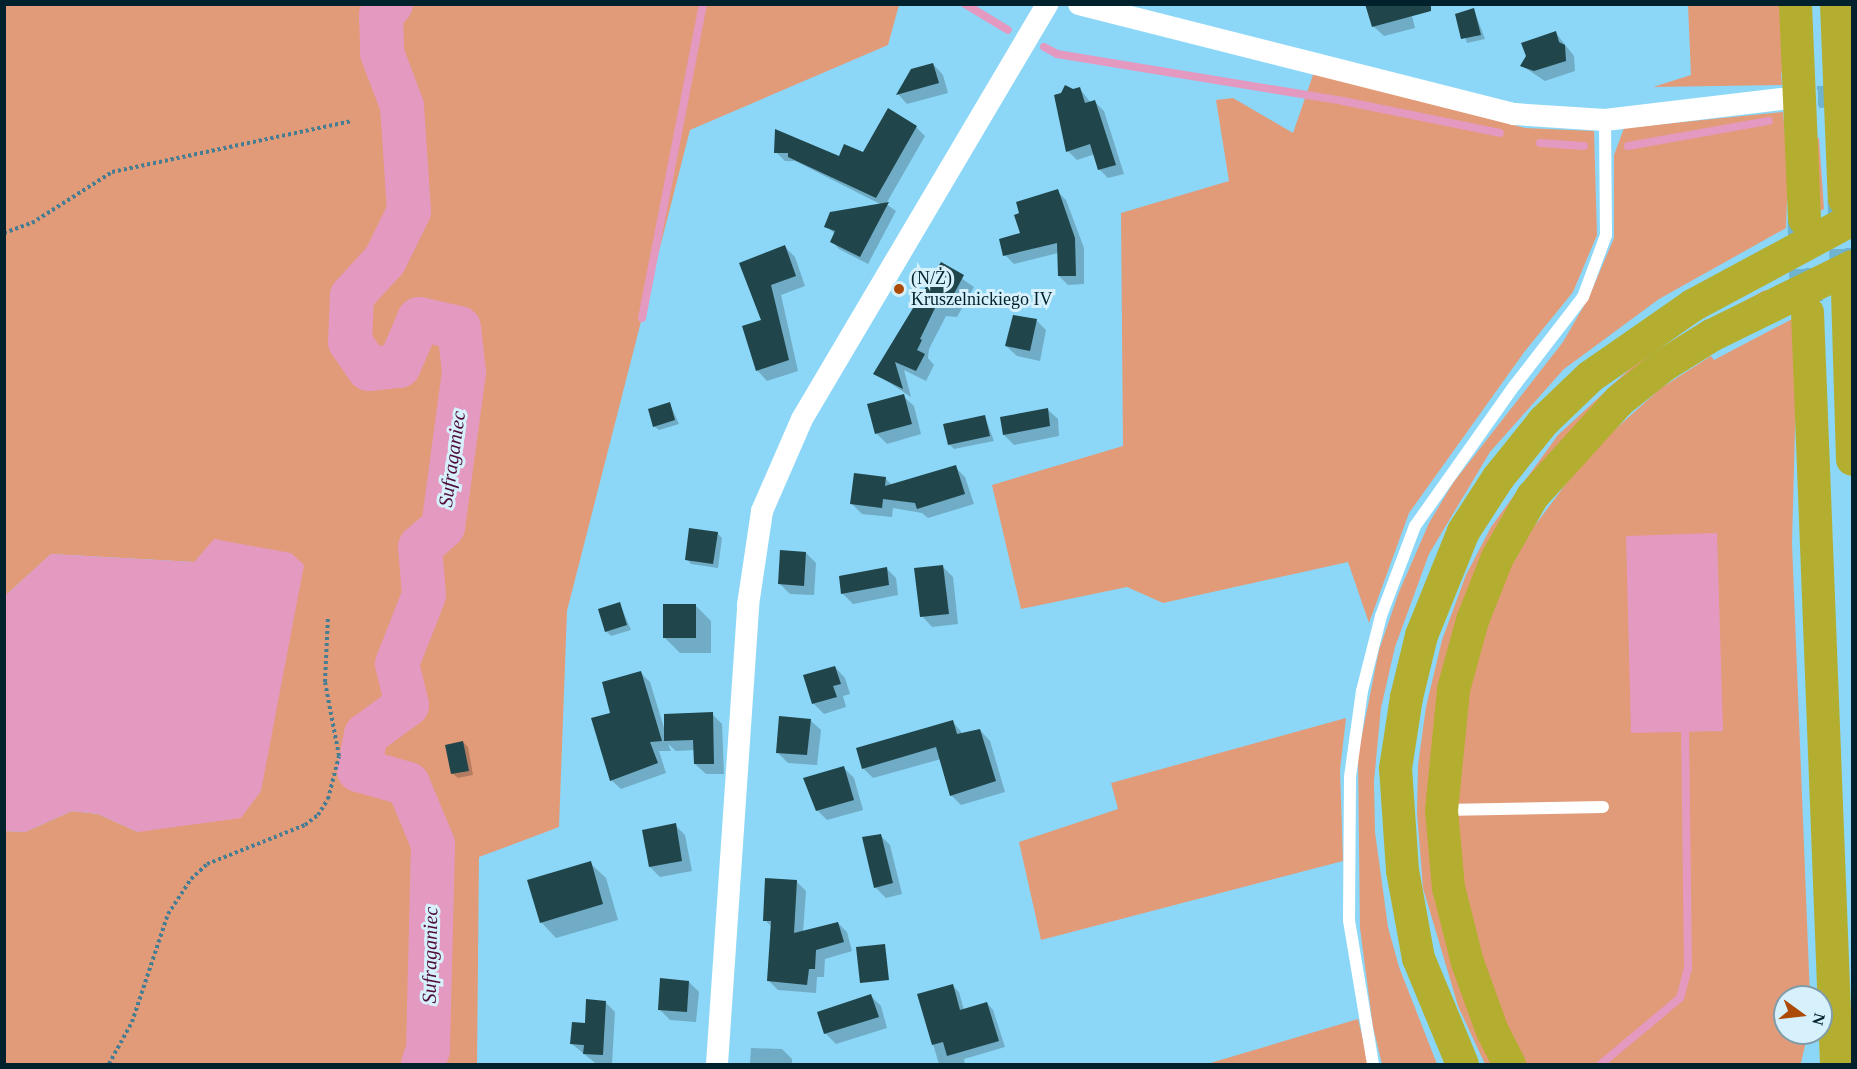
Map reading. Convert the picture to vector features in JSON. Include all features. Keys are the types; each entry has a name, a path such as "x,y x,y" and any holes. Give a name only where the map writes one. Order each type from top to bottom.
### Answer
{"highway":[{"path":"1795,4 1790,86 1801,139 1804,219"},
{"path":"1462,1065 1418,958 1402,870 1395,768 1418,645 1441,580 1463,531 1498,477 1551,414 1590,376 1635,342 1848,209 1836,4"},
{"path":"1509,1065 1492,1031 1464,951 1448,887 1441,810 1453,689 1472,620 1497,557 1532,496 1575,445 1637,386 1711,335 1764,311 1850,279 1852,459"},
{"path":"1807,312 1836,1065"},
{"path":"1813,1065 1832,969"}],"street":[{"path":"717,1065 748,605 762,511 802,419 1047,4"},
{"path":"1079,4 1514,114 1605,120 1790,86"}],"lane":[{"path":"1373,1065 1349,920 1350,777 1362,691 1381,616 1416,526 1515,385 1582,297 1606,235 1605,120"},
{"path":"1441,810 1603,807"}],"path":[{"path":"4,233 32,223 112,172 351,121"},
{"path":"109,1065 132,1022 168,914 191,879 207,864 305,825 318,815 327,799 339,756 325,682 328,616"}],"shaded area":[{"path":"4,5 899,5 888,45 690,130 567,611 559,827 479,857 477,1064 5,1064 5,831 25,832 72,811 98,814 138,832 194,562 51,554 5,596"},
{"path":"1688,5 1782,5 1787,73 1781,73 1782,85 1653,87 1691,75"},
{"path":"1314,72 1525,128 1594,131 1597,235 1573,292 1525,351 1409,513 1369,623 1348,562 1163,603 1127,587 1021,609 992,485 1123,446 1121,213 1229,181 1216,100 1233,98 1293,133"},
{"path":"1783,112 1788,171 1786,228 1659,299 1564,369 1490,452 1429,554 1395,647 1381,708 1374,781 1375,832 1388,927 1399,967 1437,1064 1382,1064 1373,1027 1360,928 1358,755 1379,650 1399,592 1429,523 1453,483 1563,342 1589,297 1614,238 1614,155 1624,128"},
{"path":"1812,138 1819,138 1824,209 1816,213"},
{"path":"1765,290 1765,298 1686,341 1490,549 1434,871 1496,1064 1485,1064 1458,1006 1423,888 1417,813 1418,765 1426,707 1442,640 1466,575 1491,527 1558,435 1633,366 1678,337"},
{"path":"1794,318 1796,391 1792,543 1810,985 1773,985 1773,1045 1805,1045 1801,1063 1524,1064 1498,1011 1458,871 1455,752 1479,642 1509,570 1533,528 1589,453 1661,388 1711,356 1714,360"},
{"path":"1717,533 1723,731 1631,733 1626,536"},
{"path":"214,539 291,553 304,565 261,791 241,818 138,832 98,814 72,811 25,832 5,831 5,596 51,554 194,562"},
{"path":"1346,718 1340,770 1343,861 1041,940 1019,842 1118,809 1111,783"},
{"path":"1358,1019 1369,1064 1207,1064"}],"building":[{"path":"1365,4 1431,4 1431,11 1372,27"},
{"path":"1474,8 1481,35 1461,39 1455,14"},
{"path":"1556,31 1559,42 1565,45 1566,61 1534,71 1520,66 1526,56 1521,43"},
{"path":"933,63 939,83 896,95 911,69"},
{"path":"1065,85 1073,89 1080,87 1085,103 1095,100 1116,165 1098,170 1090,144 1066,152 1054,95 1061,93"},
{"path":"888,108 917,126 876,198 788,157 788,153 774,153 775,129 839,156 844,144 863,152"},
{"path":"1058,189 1075,238 1076,276 1058,276 1057,243 1003,256 999,239 1020,233 1014,215 1019,213 1016,202"},
{"path":"889,202 860,257 830,242 835,231 824,227 830,212"},
{"path":"785,245 796,276 771,285 789,360 756,371 742,326 761,320 739,263"},
{"path":"941,262 964,275 947,307 936,306 920,339 922,340 917,350 925,354 916,371 895,362 903,389 873,374"},
{"path":"1013,315 1037,319 1030,351 1005,346"},
{"path":"904,394 912,424 875,434 867,404"},
{"path":"670,402 675,420 653,427 648,409"},
{"path":"1048,408 1050,426 1003,435 1000,417"},
{"path":"985,415 990,436 948,445 943,424"},
{"path":"956,465 965,494 917,509 915,503 883,499 882,508 850,504 854,473 886,477 885,486"},
{"path":"689,528 718,532 713,564 685,560"},
{"path":"780,550 806,552 804,586 778,584"},
{"path":"943,565 949,614 920,617 914,568"},
{"path":"887,567 889,585 841,594 839,576"},
{"path":"620,602 627,625 605,632 598,609"},
{"path":"663,604 696,604 696,638 663,638"},
{"path":"835,666 841,684 833,686 837,697 812,704 803,675"},
{"path":"641,671 662,741 650,742 658,763 610,781 591,718 610,713 602,682"},
{"path":"713,712 714,764 694,764 693,740 664,741 664,714"},
{"path":"779,716 811,719 807,755 776,753"},
{"path":"953,720 957,734 980,729 996,781 950,796 936,747 862,769 856,748"},
{"path":"463,741 469,771 451,774 445,745"},
{"path":"844,766 854,800 816,811 803,778"},
{"path":"676,823 682,861 649,867 642,830"},
{"path":"881,834 893,883 874,888 862,837"},
{"path":"591,861 603,904 540,923 527,880"},
{"path":"765,878 797,880 794,933 838,922 844,942 816,950 815,969 809,969 807,985 767,981 771,921 763,921"},
{"path":"885,944 889,980 860,983 856,947"},
{"path":"660,978 689,981 687,1012 658,1010"},
{"path":"953,984 960,1010 987,1002 999,1041 947,1056 943,1042 932,1045 917,994"},
{"path":"871,994 879,1017 824,1034 817,1012"},
{"path":"586,999 606,1001 603,1055 583,1054 584,1045 570,1044 572,1022 585,1023"}],"waterway":[{"name":"Sufraganiec","path":"391,4 381,15 382,53 402,106 409,211 385,260 352,296 350,342 369,369 399,366 419,319 459,328 464,372 443,527 420,547 424,595 397,664 407,705 366,735 359,770 408,784 433,844 428,1050 423,1064"},
{"path":"642,318 703,4"},
{"path":"965,4 1008,30"},
{"path":"1044,47 1057,54 1343,101 1500,133"},
{"path":"1628,146 1769,121"},
{"path":"1540,143 1584,146"},
{"path":"1601,1064 1680,998 1688,969 1685,732"}],"tunnel":[{"path":"1785,99 1852,95"},
{"path":"1844,199 1847,291"},
{"path":"1804,219 1807,312"}],"place":[{"name":"(N/Ż) Kruszelnickiego IV","path":"899,289"}]}
